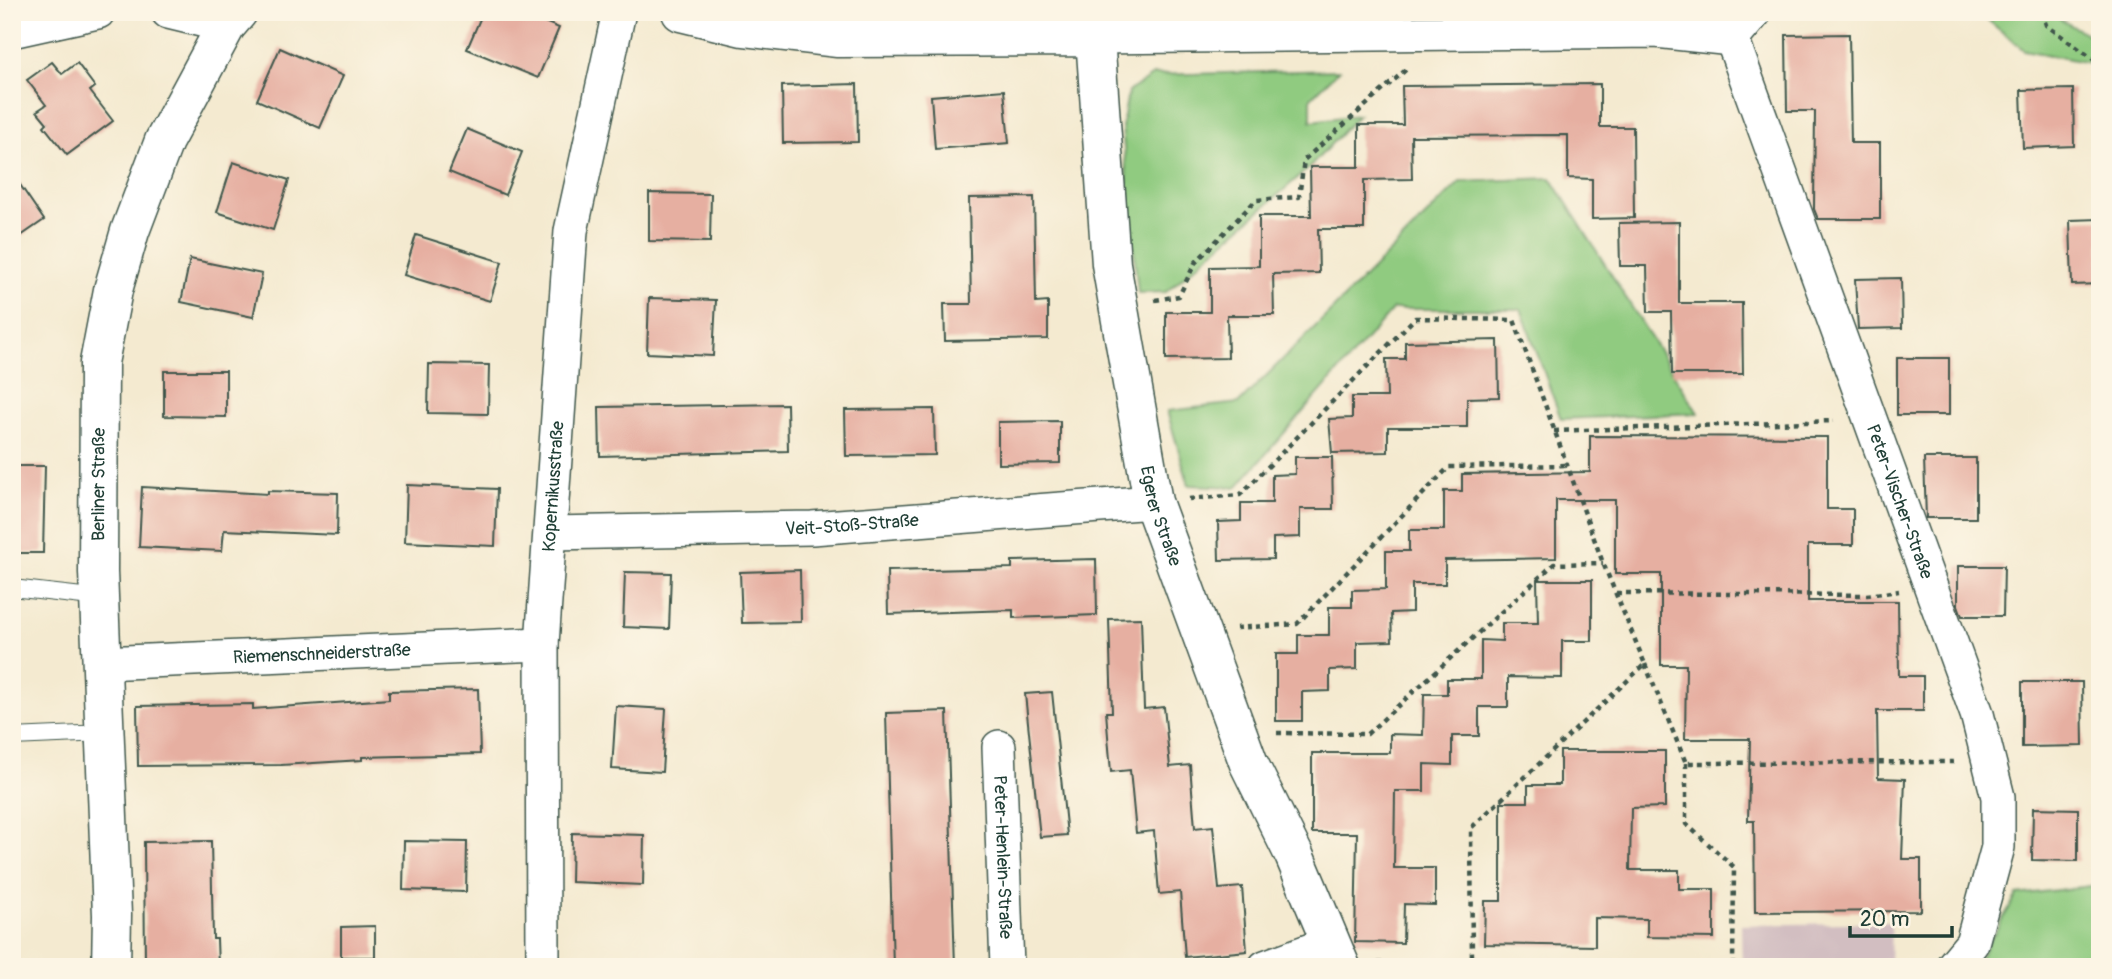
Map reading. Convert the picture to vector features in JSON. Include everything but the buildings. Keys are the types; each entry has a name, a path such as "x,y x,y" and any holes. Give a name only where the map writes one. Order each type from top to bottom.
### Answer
{"street":[{"path":"12,31 98,12"},
{"path":"168,12 232,19"},
{"name":"Kopernikusstraße","path":"543,967 542,644 571,232 619,12"},
{"path":"681,12 743,27 836,38 1057,31 1095,37 1656,31 1732,39 1755,12"},
{"name":"Berliner Straße","path":"111,967 112,915 100,598 99,363 113,290 130,231 164,141 232,19"},
{"name":"Egerer Straße","path":"1095,37 1111,264 1153,502 1249,764 1294,855 1336,958"},
{"name":"Peter-Vischer-Straße","path":"1732,39 1977,714 1998,797 1998,847 1987,896 1972,943 1952,967"},
{"name":"Veit-Stoß-Straße","path":"551,533 812,527 1153,502"},
{"name":"Riemenschneiderstraße","path":"102,663 542,644"},
{"name":"Peter-Henlein-Straße","path":"999,747 1006,967"},
{"path":"1265,967 1336,958"}],"lane":[{"path":"12,588 100,598"},
{"path":"12,737 106,733"}],"path":[{"path":"2042,12 2046,25 2100,64"},
{"path":"1118,307 1180,296 1195,262 1256,200 1298,197 1304,160 1410,67 1408,35"},
{"path":"1153,502 1240,495 1415,318 1514,320 1603,563 1686,763 1686,824 1734,867 1733,967"},
{"path":"1554,431 1870,420"},
{"path":"1200,631 1297,624 1449,467 1567,464"},
{"path":"1237,733 1367,734 1554,564 1603,563"},
{"path":"1616,593 1867,595"},
{"path":"1336,958 1472,962 1471,828 1645,664"},
{"path":"1686,763 1942,763"}],"shaded area":[{"path":"1891,922 1890,967 1742,967 1741,925"}],"green space":[{"path":"1978,12 2054,12 2061,20 2100,41 2100,65 2024,50"},
{"path":"1339,70 1311,98 1311,121 1358,115 1310,167 1166,292 1138,293 1122,127 1128,92 1153,75"},
{"path":"1551,178 1698,413 1561,419 1521,309 1393,309 1237,487 1189,485 1167,411 1239,403 1460,182"},
{"path":"2100,885 2100,967 1974,967 2017,895"}]}
